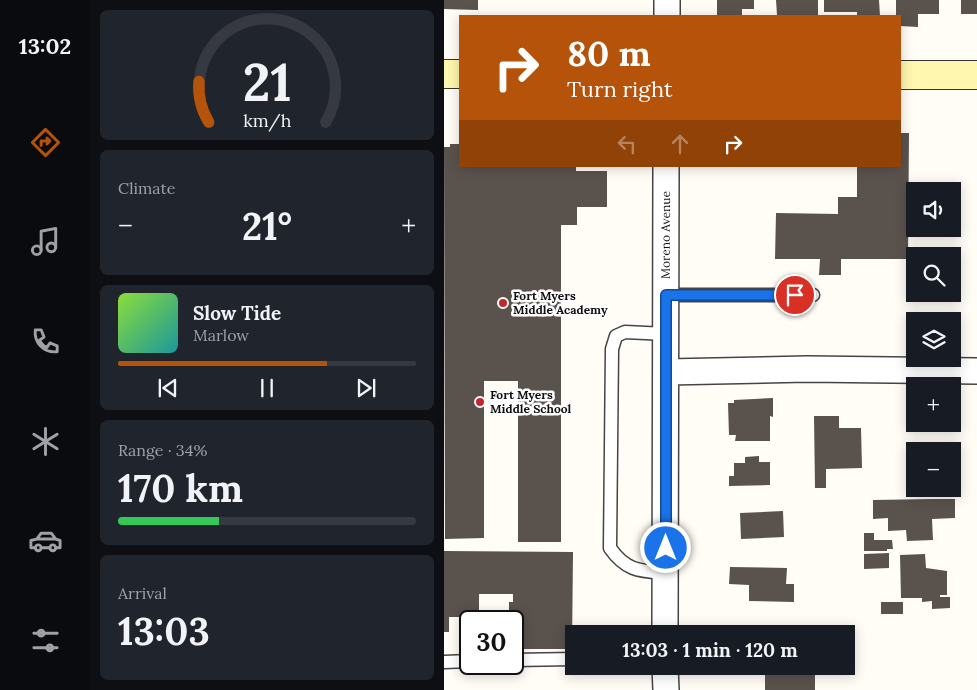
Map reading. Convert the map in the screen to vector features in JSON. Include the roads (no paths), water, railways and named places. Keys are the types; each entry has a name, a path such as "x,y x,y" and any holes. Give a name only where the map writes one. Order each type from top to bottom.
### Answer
{"street":[{"path":"667,0 667,15"},
{"path":"444,74 459,74"},
{"path":"901,75 977,75"},
{"name":"Moreno Avenue","path":"665,625 666,167"},
{"path":"667,372 807,369 977,371"},
{"path":"665,675 666,690"}],"lane":[{"path":"666,295 813,295"},
{"path":"666,334 625,332 616,336 612,348 610,548 617,558 636,571 666,573"},
{"path":"524,660 565,659"},
{"path":"444,662 459,661"}],"place":[{"name":"Fort Myers Middle Academy","path":"503,303"},
{"name":"Fort Myers Middle School","path":"480,402"}]}
